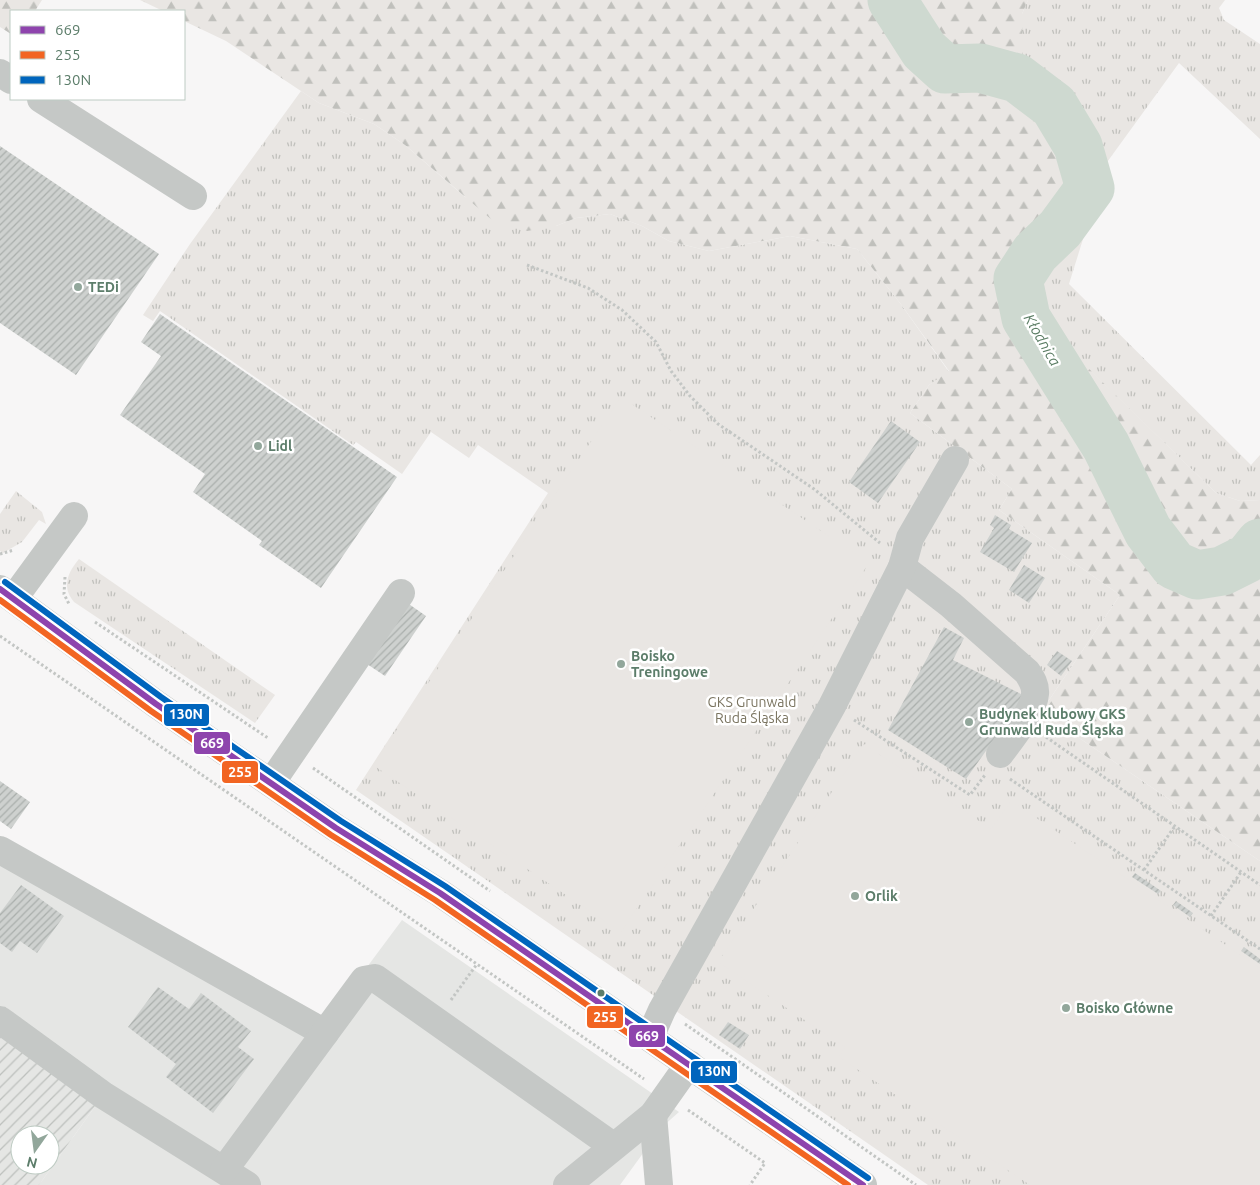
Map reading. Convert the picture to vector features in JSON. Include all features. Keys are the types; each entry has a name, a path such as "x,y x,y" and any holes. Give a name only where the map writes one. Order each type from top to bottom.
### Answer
{"street":[{"path":"43,100 193,196"},
{"path":"650,1038 662,1010 832,706 902,567 910,538 955,460"},
{"path":"74,516 7,594 156,704 271,783 440,893 863,1185"},
{"path":"902,567 952,605 1027,672 1032,680 1036,693 1032,705 1000,754"},
{"path":"271,783 401,593"},
{"path":"0,850 325,1033"},
{"path":"224,1170 364,980 375,978 613,1146"},
{"path":"0,1020 103,1095 247,1185"},
{"path":"567,1185 660,1105 689,1064"},
{"path":"659,1185 660,1105"}],"path":[{"path":"527,265 588,288 622,310 656,342 671,371 690,396 718,424 828,500 884,546 902,567"},
{"path":"0,636 477,964 660,1105 765,1164 750,1185"},
{"path":"832,706 970,795 1000,754 1018,765 1009,778 1260,949"},
{"path":"1040,733 1260,885"},
{"path":"1144,870 1175,826"},
{"path":"1211,916 1242,872"},
{"path":"435,1021 477,964"},
{"path":"662,1010 916,1185"}],"shaded area":[{"path":"0,862 315,1037 402,920 679,1112 662,1127 620,1185 39,1185 46,1175 60,1175 60,1156 111,1084 0,1004"},
{"path":"0,1003 111,1084 60,1156 60,1125 10,1125 10,1175 46,1175 39,1185 0,1185"}],"green space":[{"path":"0,0 42,0 36,10 10,10 10,33 0,27"},
{"path":"140,0 1028,0 1022,14 1023,63 1075,106 1105,165 1103,187 1093,207 1064,247 1042,268 1034,281 1036,317 1216,493 1240,501 1260,500 1260,861 1041,712 1120,595 999,510 1012,489 910,413 929,385 949,371 900,303 857,249 790,236 709,251 669,241 642,226 610,214 576,218 556,226 527,231 492,220 405,145 374,124 319,103 226,41 185,21 185,10 161,10"},
{"path":"1028,0 1225,0 1219,8 1224,20 1260,44 1260,139 1179,63 1105,165 1075,106 1022,63 1022,14"},
{"name":"GKS Grunwald Ruda Śląska","path":"301,91 319,103 374,124 405,145 465,197 556,226 576,218 610,214 642,226 669,241 709,251 790,236 857,249 900,303 949,372 929,385 910,413 1012,489 999,510 1120,595 1041,712 1260,861 1260,1185 928,1185 356,790 548,493 478,445 469,458 431,432 402,474 356,442 353,445 160,311 153,321 143,315 190,244"},
{"path":"1093,207 1069,284 1251,465 1260,455 1260,500 1240,501 1216,493 1036,318 1034,281 1042,268 1064,247"},
{"name":"Boisko Treningowe","path":"621,397 869,563 621,932 373,765"},
{"path":"16,491 42,512 46,524 39,520 22,542 3,553 0,551 0,514"},
{"path":"79,559 275,695 255,723 74,602 68,591 67,580"},
{"name":"Boisko Główne","path":"864,744 991,829 1011,801 1260,968 1260,1185 1030,1185 839,1057 845,1047 718,962"}],"building":[{"path":"0,146 159,254 76,375 0,323"},
{"name":"Lidl","path":"160,314 397,477 321,588 259,545 262,541 193,492 205,474 120,415 161,356 141,342"},
{"path":"891,421 920,442 878,503 849,482"},
{"path":"995,515 1011,525 1009,529 1032,543 1014,572 980,552 994,528 990,525"},
{"path":"1024,565 1045,578 1029,603 1009,590"},
{"path":"406,602 426,616 385,676 364,662"},
{"name":"Budynek klubowy GKS Grunwald Ruda Śląska","path":"944,627 964,638 953,660 1025,696 966,779 888,730"},
{"path":"1057,651 1072,661 1061,676 1047,665"},
{"path":"0,781 30,802 11,829 0,821"},
{"path":"1135,873 1161,891 1158,894 1132,877"},
{"path":"21,885 64,916 37,953 20,941 12,952 0,943 0,913"},
{"path":"1176,901 1193,913 1190,917 1173,905"},
{"path":"1244,947 1260,959 1260,964 1241,951"},
{"path":"158,987 189,1009 201,993 251,1031 238,1047 254,1059 213,1113 166,1077 176,1064 128,1027"},
{"path":"728,1022 749,1035 740,1049 719,1035"}],"waterway":[{"name":"Kłodnica","path":"892,0 924,50 945,69 980,68 1017,78 1054,106 1078,146 1090,188 1060,229 1035,253 1018,279 1026,318 1106,446 1148,531 1174,565 1197,575 1222,571 1248,558 1260,543"}],"transit line":[{"name":"130N","path":"5,582 161,697 341,821 445,886 868,1178"},
{"name":"669","path":"0,589 156,704 336,828 440,893 863,1185"},
{"name":"255","path":"0,600 151,711 331,835 435,900 848,1185"}],"place":[{"name":"TEDi","path":"78,287"},
{"name":"Lidl","path":"258,446"},
{"name":"Boisko Treningowe","path":"621,664"},
{"name":"Budynek klubowy GKS Grunwald Ruda Śląska","path":"969,722"},
{"name":"Orlik","path":"855,896"},
{"name":"Boisko Główne","path":"1066,1008"}]}
